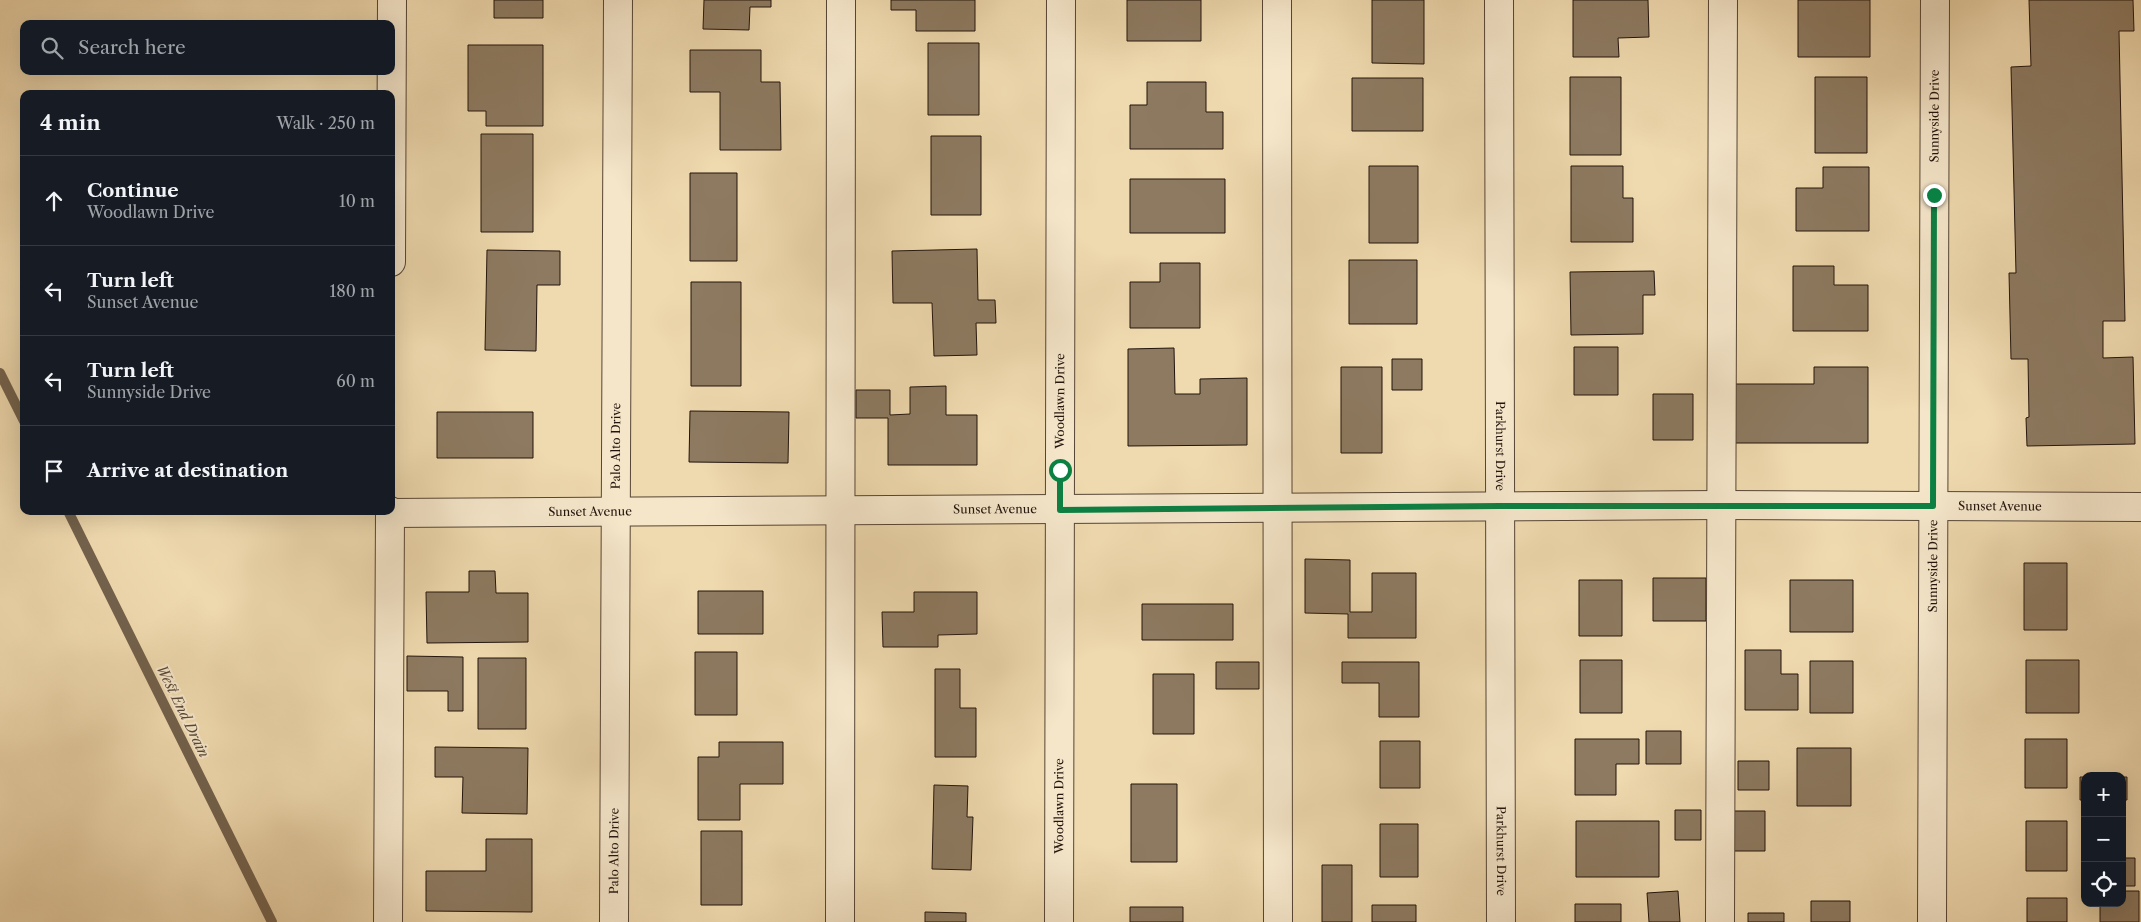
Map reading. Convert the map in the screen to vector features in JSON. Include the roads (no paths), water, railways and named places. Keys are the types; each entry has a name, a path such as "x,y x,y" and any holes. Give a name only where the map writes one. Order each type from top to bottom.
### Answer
{"street":[{"path":"392,0 392,20"},
{"name":"Palo Alto Drive","path":"614,922 618,0"},
{"path":"840,922 841,0"},
{"name":"Woodlawn Drive","path":"1059,922 1061,0"},
{"path":"1277,0 1278,922"},
{"name":"Parkhurst Drive","path":"1499,0 1500,922"},
{"path":"1720,922 1723,0"},
{"name":"Sunnyside Drive","path":"1932,922 1935,0"},
{"path":"392,75 392,90"},
{"name":"Sunset Avenue","path":"395,512 841,512 1500,506 2141,507"},
{"path":"388,922 390,515"}],"waterway":[{"name":"West End Drain","path":"0,373 20,413"},
{"name":"West End Drain","path":"70,515 272,922"}]}
